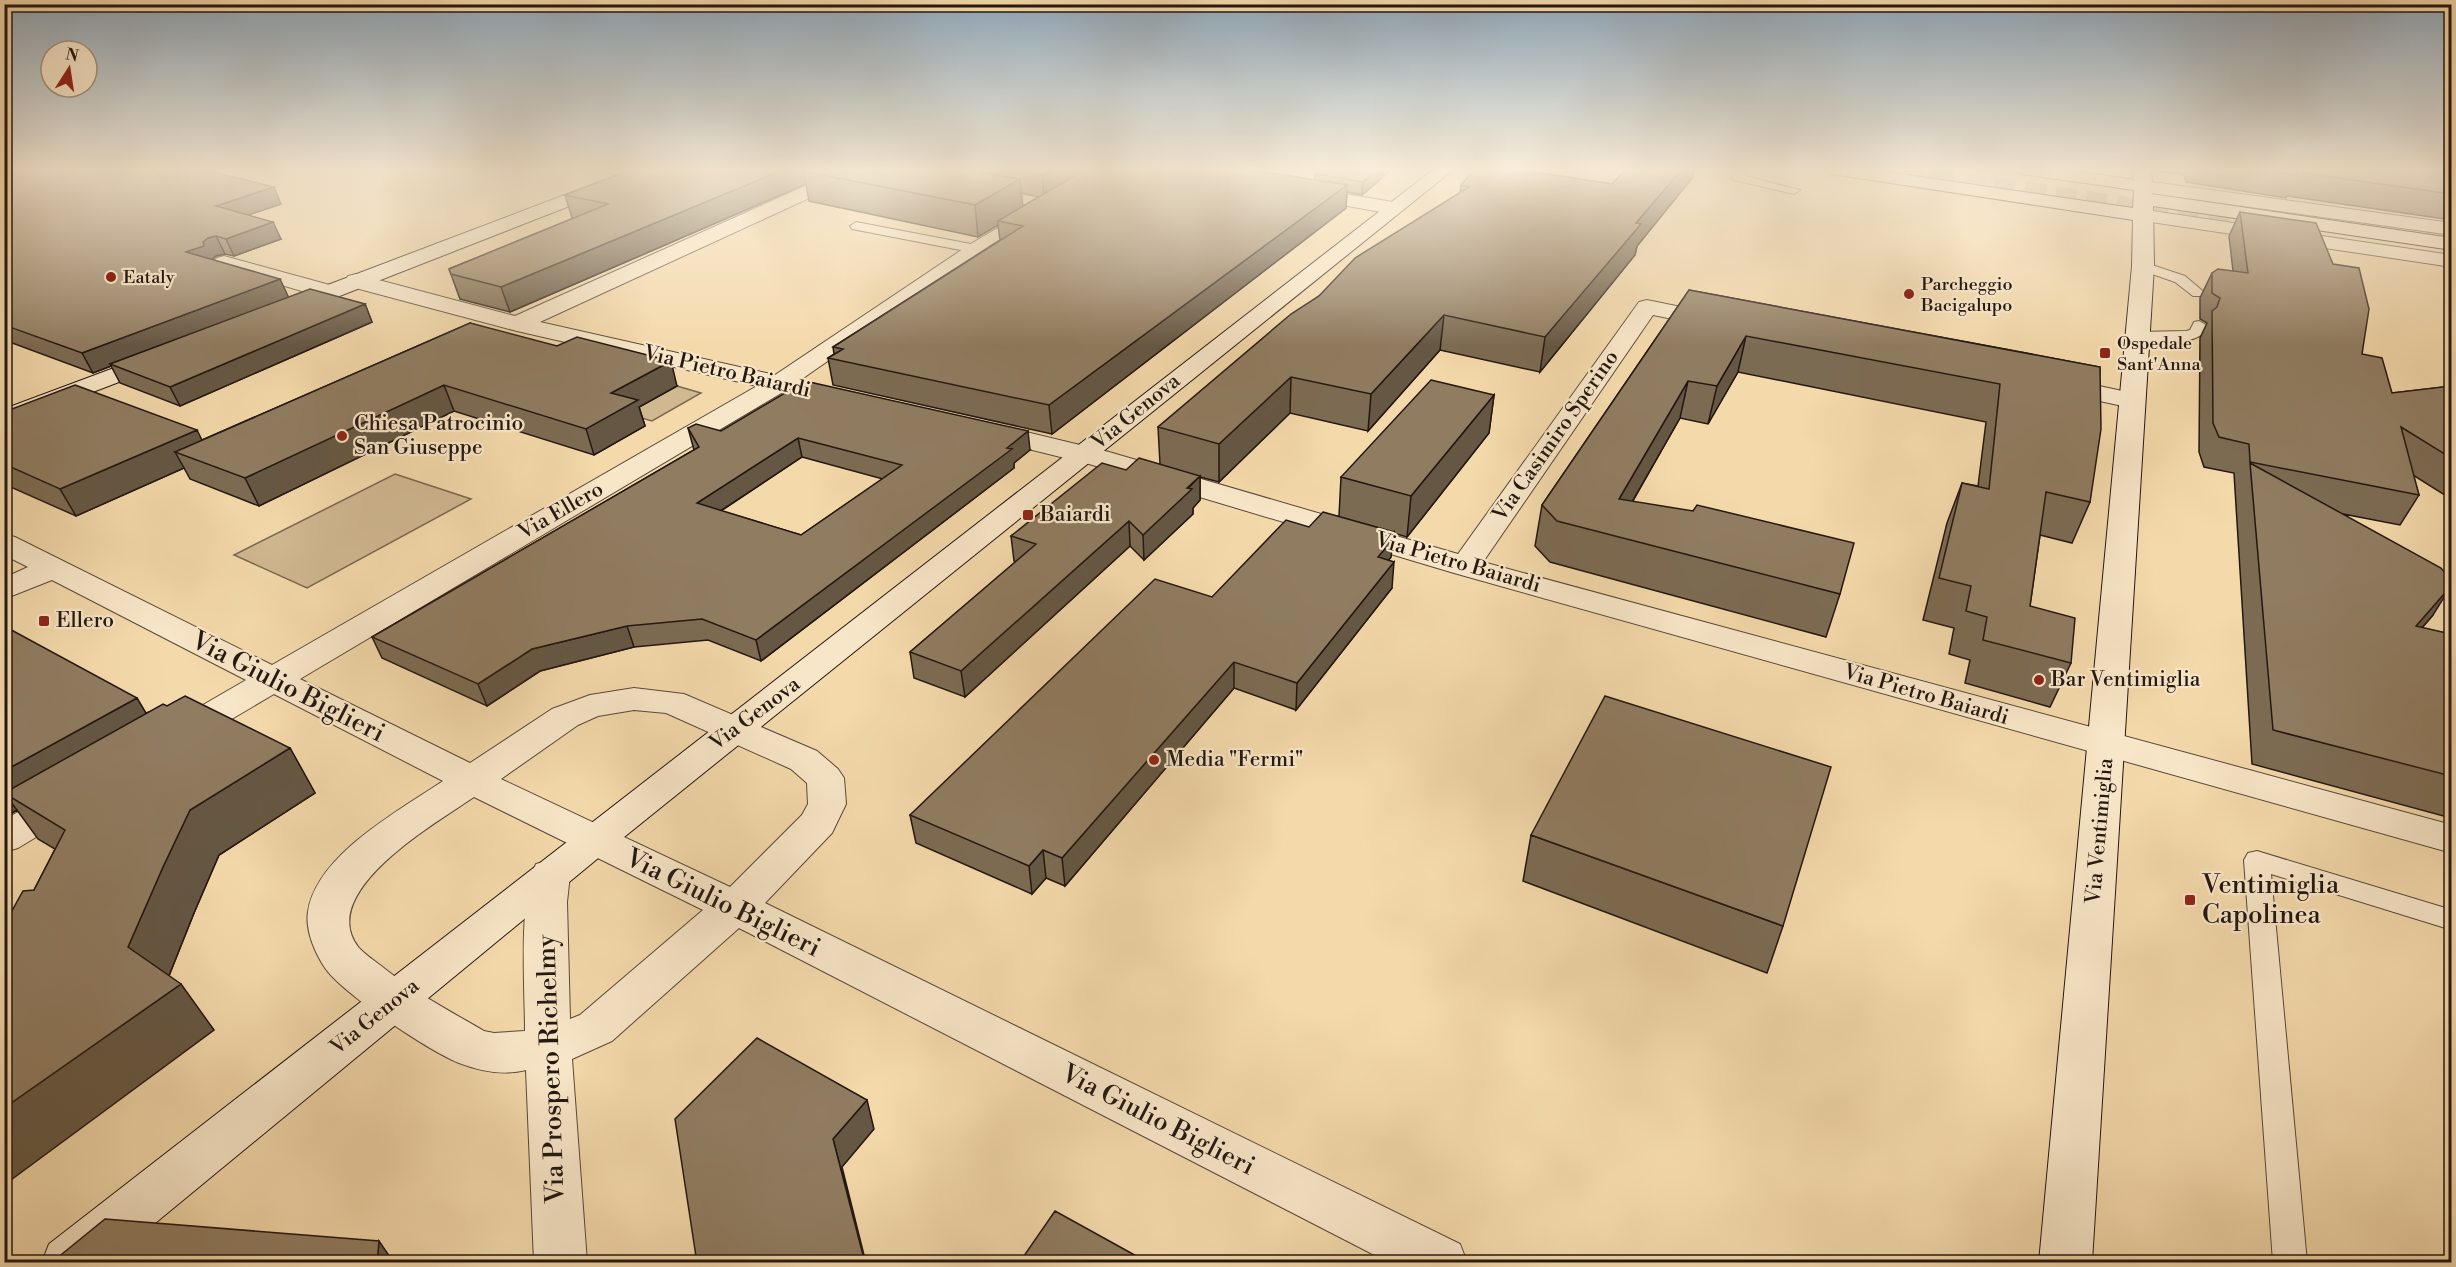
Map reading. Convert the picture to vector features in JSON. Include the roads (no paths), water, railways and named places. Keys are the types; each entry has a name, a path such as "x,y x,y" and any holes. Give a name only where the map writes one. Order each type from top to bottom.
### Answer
{"street":[{"path":"264,317 493,228"},
{"path":"517,324 730,228"},
{"name":"Via Ellero","path":"154,749 778,384 976,249 1003,228"},
{"name":"Via Genova","path":"68,1263 550,875 1368,228"},
{"name":"Via Ventimiglia","path":"2066,1263 2082,1024 2108,745 2132,400 2144,266 2143,228"},
{"path":"2304,228 2451,261"},
{"path":"2357,228 2451,244"},
{"path":"224,262 329,292"},
{"name":"Via Pietro Baiardi","path":"356,281 517,324 859,402"},
{"name":"Via Casimiro Sperino","path":"1465,566 1647,307 1738,325"},
{"path":"4,418 178,351"},
{"path":"2037,382 2132,400"},
{"name":"Via Pietro Baiardi","path":"965,425 1084,454 1465,566 2451,839"},
{"name":"Via Giulio Biglieri","path":"4,543 471,780 735,907 1442,1263"},
{"path":"4,590 53,568"},
{"path":"634,699 672,702 734,729 814,766 825,778 828,792 827,804 818,823 735,907 610,1019 571,1040 548,1047 494,1053 473,1048 393,1001 341,957 331,934 329,912 346,876 384,840 565,717 590,706 634,699"},
{"path":"4,838 94,785"},
{"name":"Via Prospero Richelmy","path":"550,875 546,902 548,1047 560,1263"}],"lane":[{"path":"867,228 976,249"},
{"path":"2144,266 2192,285 2198,293"},
{"path":"2138,336 2163,339 2185,337 2196,333 2199,325"},
{"path":"2290,1263 2257,860 2451,920"}],"tunnel":[{"path":"2266,228 2278,230"}],"place":[{"name":"Eataly","path":"111,277"},
{"name":"Parcheggio Bacigalupo","path":"1909,294"},
{"name":"Ospedale Sant'Anna","path":"2105,353"},
{"name":"Chiesa Patrocinio San Giuseppe","path":"342,436"},
{"name":"Baiardi","path":"1028,515"},
{"name":"Ellero","path":"44,621"},
{"name":"Bar Ventimiglia","path":"2039,680"},
{"name":"Media \"Fermi\"","path":"1154,760"},
{"name":"Ventimiglia Capolinea","path":"2190,900"}]}
